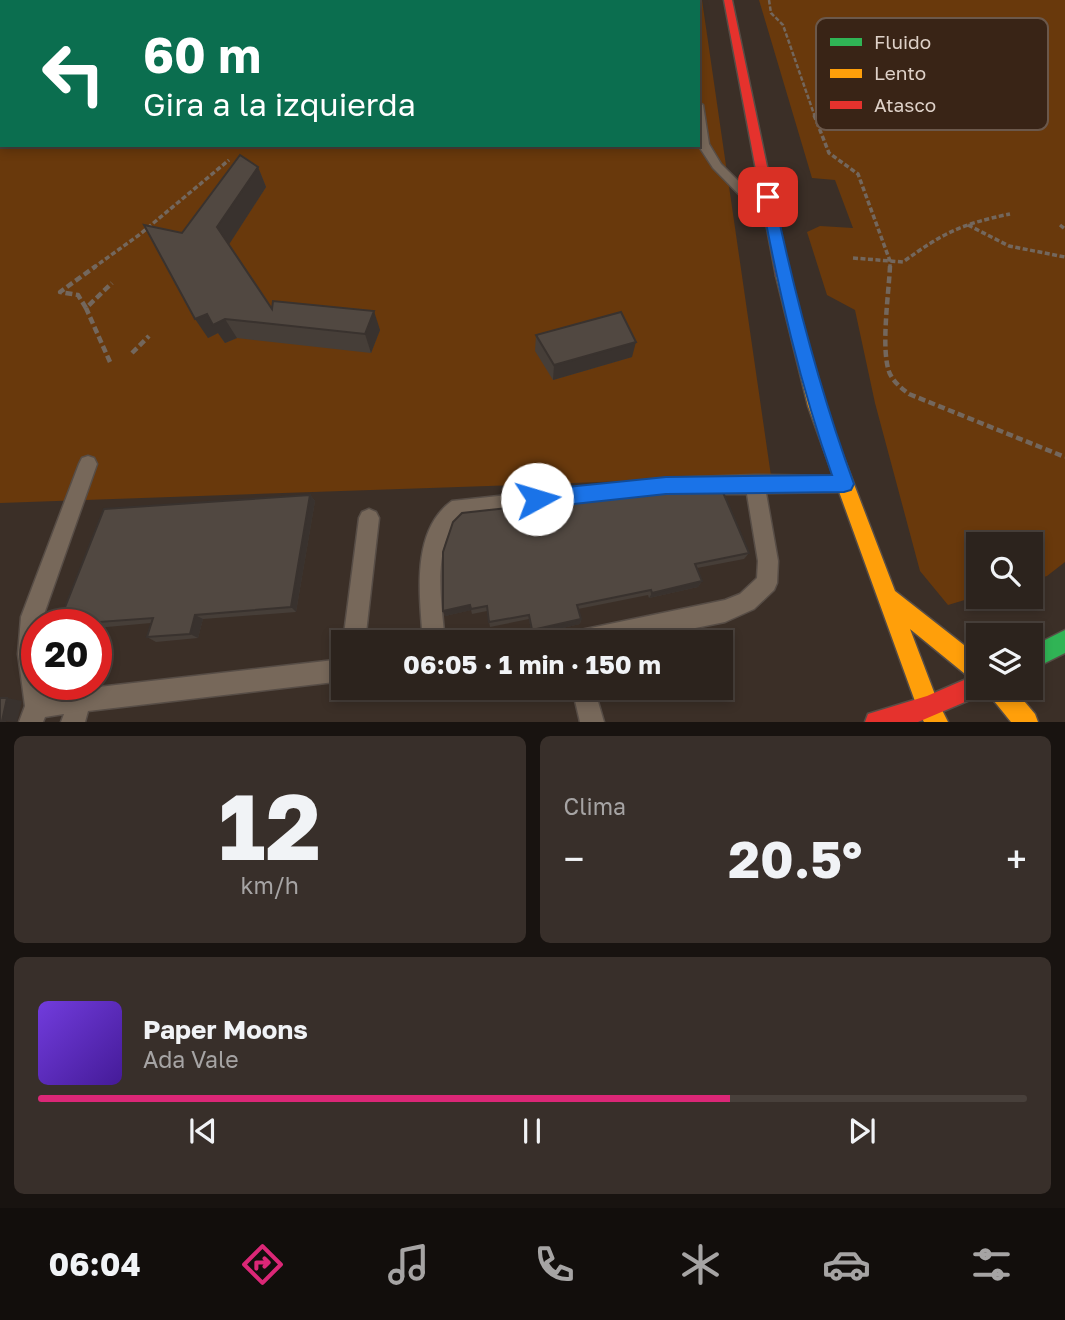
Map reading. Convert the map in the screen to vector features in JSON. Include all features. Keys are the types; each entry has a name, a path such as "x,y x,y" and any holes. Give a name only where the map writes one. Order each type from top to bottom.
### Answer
{"main road":[{"path":"729,0 772,222 817,406 885,595 928,707 937,722"},
{"path":"885,595 966,660"},
{"path":"1043,653 1065,641"},
{"path":"876,722 928,707 966,690"},
{"path":"1008,700 1027,722"}],"lane":[{"path":"700,121 703,144 717,166 772,222"},
{"path":"88,464 32,617 29,654 34,714 77,711 331,672"},
{"path":"634,630 725,611 747,602 767,583 768,561 755,483"},
{"path":"434,630 431,557 443,521 450,510 666,486 844,484"},
{"path":"355,630 369,518"},
{"path":"586,700 592,722"}],"path":[{"path":"769,0 771,13 783,25 816,121"},
{"path":"819,130 828,153 858,174 890,261 886,353 892,382 909,394 1065,457"},
{"path":"110,362 78,295 60,292 139,234 229,160"},
{"path":"853,258 903,262 942,234 1010,214"},
{"path":"968,225 1009,246 1065,257"},
{"path":"1060,225 1065,229"},
{"path":"86,308 112,283"},
{"path":"132,354 149,337"}],"shaded area":[{"path":"702,0 771,476 0,503 0,147 700,147"},
{"path":"759,0 1065,0 1065,562 1047,576 1043,577 1043,532 966,532 966,600 948,605 920,571 875,403 855,310 827,295 807,232 820,226 853,228 835,180 812,178"}],"building":[{"path":"240,155 258,167 217,227 272,309 273,301 374,311 365,334 225,319 213,325 207,314 195,319 144,225 182,233"},
{"path":"621,312 636,342 554,365 536,335"},
{"path":"669,490 722,490 749,553 695,564 702,581 652,593 651,590 577,605 581,619 532,630 529,615 489,622 487,606 471,609 470,605 443,611 443,552 453,522 462,513"},
{"path":"310,495 291,607 195,615 190,634 147,637 153,618 112,621 112,609 64,609 104,509"},
{"path":"0,698 7,698 2,721 6,722 0,722"}],"traffic: fast":[{"path":"1043,653 1065,641"}],"traffic: slow":[{"path":"783,276 816,406 928,707 937,722"},
{"path":"886,597 966,660"},
{"path":"1008,700 1027,722"}],"traffic: jam":[{"path":"728,0 783,276"},
{"path":"876,722 928,707 966,690"}],"route":[{"path":"537,499 666,486 844,484 817,406 785,281 768,197"}]}
